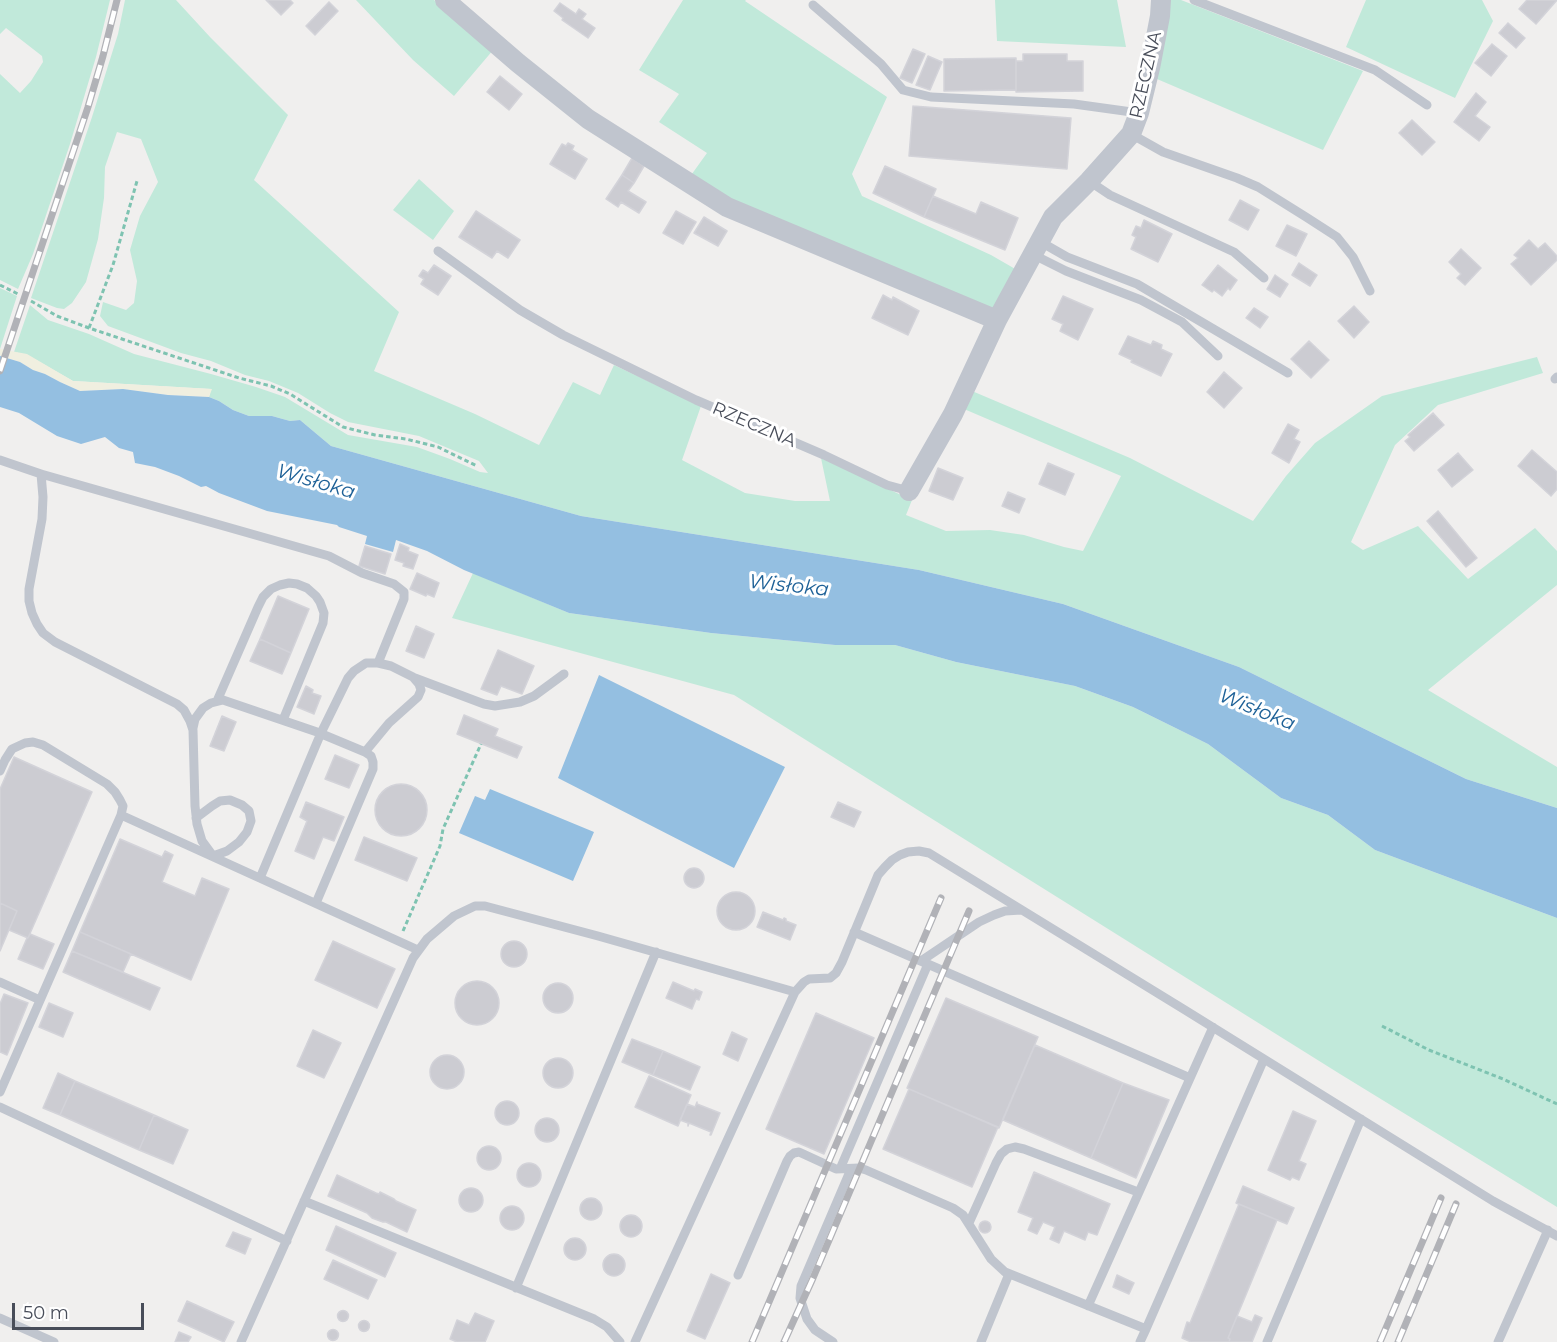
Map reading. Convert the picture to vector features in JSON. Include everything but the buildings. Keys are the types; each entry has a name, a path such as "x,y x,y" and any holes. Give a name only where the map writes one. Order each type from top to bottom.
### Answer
{"street":[{"path":"445,0 588,119 727,207 997,320"},
{"name":"RZECZNA","path":"909,491 953,414 997,320 1053,217 1131,134 1139,113 1150,68 1161,0"}],"lane":[{"path":"1194,0 1375,70 1427,105"},
{"path":"813,5 881,64 903,90 931,98 1074,104 1139,113"},
{"path":"1131,134 1163,152 1258,187 1337,237 1353,257 1370,291"},
{"path":"1089,181 1110,195 1234,252 1264,278"},
{"path":"1036,247 1066,271 1141,300 1182,322 1218,356"},
{"path":"1036,247 1137,284 1288,373"},
{"name":"RZECZNA","path":"438,251 520,309 563,335 696,400 887,485 909,491"},
{"path":"0,460 41,474 329,556 370,576 394,584 404,592 404,599 378,663"},
{"path":"41,474 42,519 29,589 29,601 37,624 43,633 55,642 177,704 184,710 193,730"},
{"path":"217,701 264,597 280,585 297,584 316,596 324,613 323,623 283,720"},
{"path":"260,878 321,734 348,678 354,671 366,663 391,666 413,677 495,706 520,702 534,696 564,674"},
{"path":"365,752 389,723 418,697 421,690 413,677"},
{"path":"213,856 202,841 196,818 193,730 195,719 203,708 217,701 231,701 365,752 374,762 373,769 316,903"},
{"path":"0,771 12,749 25,743 43,744 107,784 123,806 0,1092"},
{"path":"196,818 220,801 230,800 249,811 251,821 247,832 227,851 213,856"},
{"path":"121,815 418,950"},
{"path":"635,1342 795,992 804,981 830,978 836,973 878,875 892,860 908,852 928,853 1503,1207 1557,1236"},
{"path":"241,1342 413,958 427,939 454,916 480,906 497,909 795,992"},
{"path":"840,1169 925,962 979,922 1005,911 1022,910"},
{"path":"854,932 1190,1077"},
{"path":"516,1288 656,952"},
{"path":"0,982 40,1000"},
{"path":"1088,1306 1213,1027"},
{"path":"1140,1342 1264,1059"},
{"path":"0,1107 287,1240"},
{"path":"1267,1342 1361,1119"},
{"path":"969,1223 1001,1154 1007,1149 1016,1147 1138,1192"},
{"path":"738,1275 790,1156 794,1153 804,1153 840,1169 866,1170 953,1208 969,1223 991,1259 1009,1274 1146,1329"},
{"path":"833,1342 821,1339 803,1312 800,1298 801,1286 851,1169"},
{"path":"304,1201 594,1319 607,1327 620,1342"},
{"path":"1498,1342 1548,1230"},
{"path":"981,1342 1009,1274"},
{"path":"0,1318 54,1342"}],"path":[{"path":"89,328 113,265 137,182"},
{"path":"0,285 18,294"},
{"path":"31,301 57,316 89,328 271,386 290,394 343,427 438,447 477,466"},
{"path":"399,941 440,846 443,830 481,744"},
{"path":"1382,1026 1429,1050 1557,1104"}],"green space":[{"path":"0,0 110,0 70,144 33,254 18,289 0,280 0,74 20,93 43,62 42,56 6,28 0,34"},
{"path":"125,0 176,0 288,115 254,180 399,312 374,371 475,414 539,445 573,382 600,395 614,365 701,406 682,460 745,493 795,501 830,501 821,458 912,500 906,515 946,531 990,530 1024,535 1083,551 1121,476 964,409 972,391 1130,458 1253,521 1286,476 1315,443 1382,396 1537,357 1543,373 1438,405 1395,445 1351,542 1363,550 1418,526 1468,579 1535,528 1557,551 1557,585 1428,690 1557,767 1557,808 1466,779 1239,667 1063,604 919,570 581,516 331,446 300,420 249,416 209,397 211,389 73,381 27,355 14,352 30,305 48,320 89,334 134,354 211,374 285,397 348,435 417,447 480,472 488,473 479,461 419,436 348,422 298,393 269,381 245,375 108,326 100,316 103,302 126,310 134,303 137,281 130,250 140,216 158,182 141,139 117,132 105,167 104,198 98,239 86,282 72,303 64,309 31,298 92,117 118,34"},
{"path":"356,0 434,0 494,49 454,96 413,60"},
{"path":"683,0 746,0 887,97 852,174 862,196 991,255 1017,270 998,309 987,310 750,211 689,178 707,153 659,122 679,94 639,70"},
{"path":"995,0 1117,0 1126,47 997,41"},
{"path":"1168,0 1181,0 1363,71 1323,150 1157,79"},
{"path":"1366,0 1482,0 1493,21 1455,98 1346,47"},
{"path":"419,179 454,211 433,240 393,210"},
{"path":"0,288 17,296 0,349"},
{"path":"473,573 569,613 711,633 835,645 895,645 956,662 1075,686 1133,707 1208,744 1281,798 1328,815 1375,850 1557,918 1557,1207 734,695 452,618"}],"sand":[{"path":"0,349 27,354 73,381 212,389 209,397 168,395 123,389 80,391 20,362 0,356"}],"water":[{"name":"Wisłoka","path":"0,356 20,362 80,391 123,389 168,395 209,397 249,416 300,420 331,446 581,516 919,570 1063,604 1239,667 1466,779 1557,808 1557,918 1375,850 1328,815 1281,798 1208,744 1133,707 1075,686 956,662 895,645 835,645 711,633 569,613 464,570 427,551 396,540 393,552 365,544 367,536 337,525 267,511 155,467 135,463 133,452 119,448 105,437 81,444 57,436 19,413 0,407"},
{"path":"599,675 785,767 734,868 558,778"},
{"path":"490,789 594,832 573,881 459,833 475,796 485,800"}],"railway":[{"path":"0,371 88,107 117,0"},
{"path":"752,1342 941,898"},
{"path":"784,1342 969,911"},
{"path":"1380,1342 1441,1198"},
{"path":"1398,1342 1456,1204"}]}
